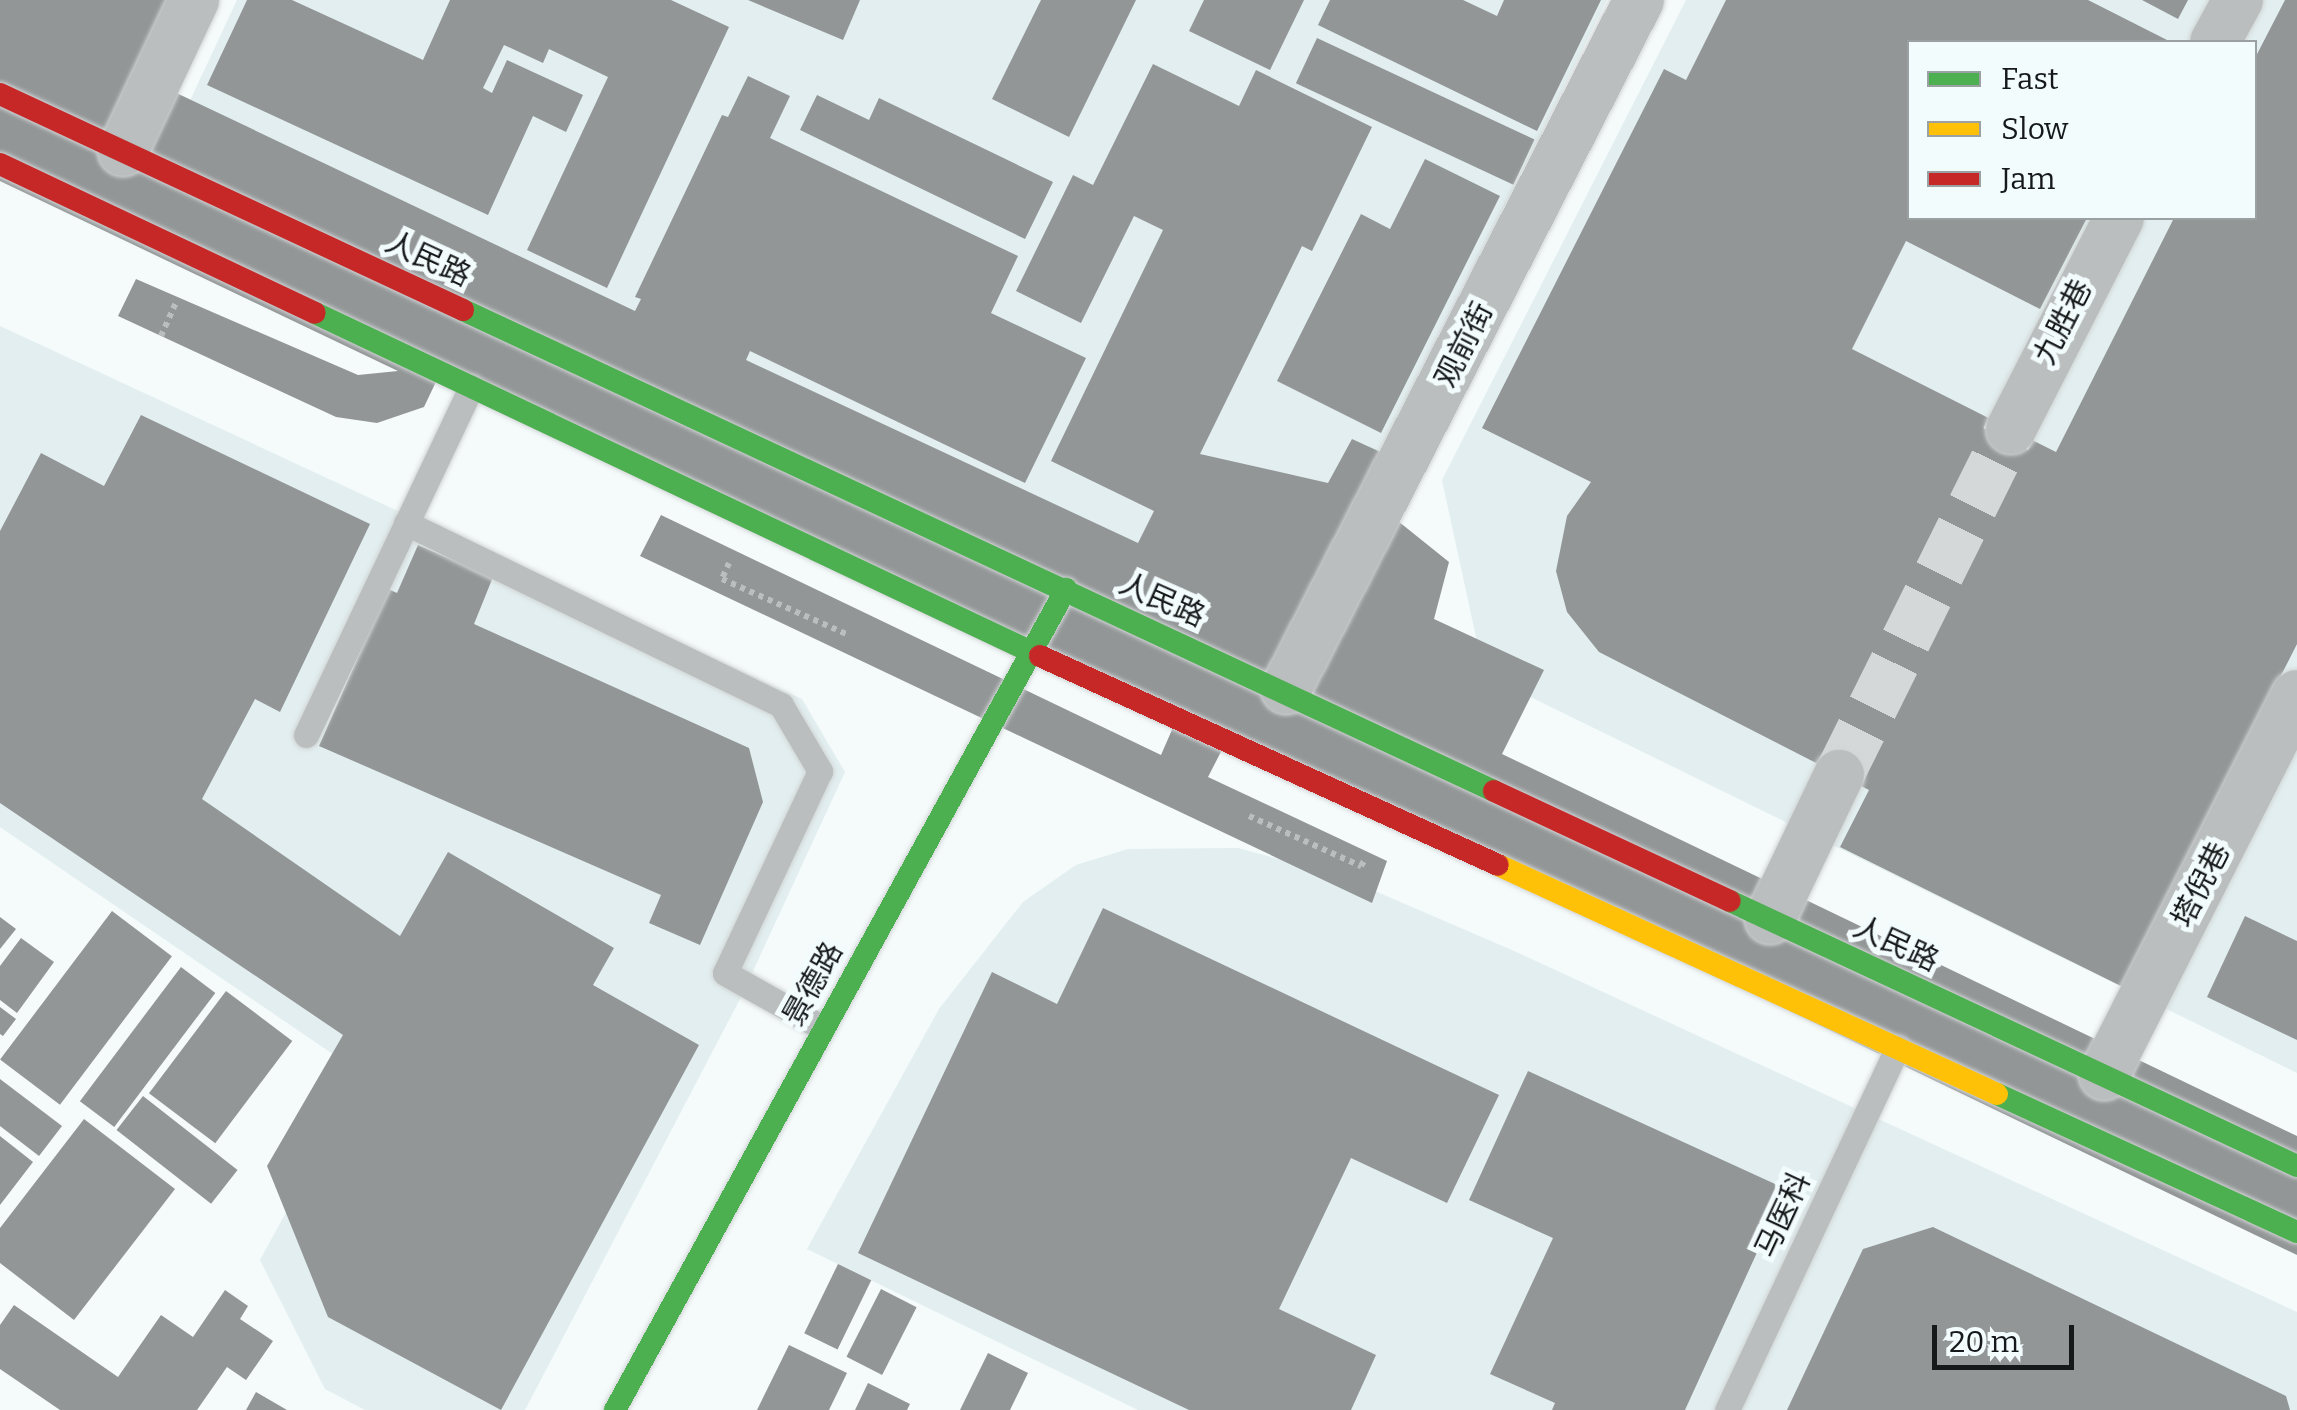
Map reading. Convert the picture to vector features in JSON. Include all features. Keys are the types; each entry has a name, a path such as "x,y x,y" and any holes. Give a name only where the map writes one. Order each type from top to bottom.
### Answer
{"main road":[{"name":"人民路","path":"0,94 1286,688 2297,1166"},
{"path":"0,164 1030,651 2297,1232"},
{"name":"景德路","path":"615,1410 1066,589"}],"street":[{"path":"123,150 194,0"},
{"name":"观前街","path":"1286,688 1639,0"},
{"path":"2216,40 2238,0"},
{"name":"九胜巷","path":"2011,430 2118,220"},
{"name":"塔倪巷","path":"2104,1075 2297,695"},
{"path":"1770,919 1838,775"}],"lane":[{"path":"306,736 471,386"},
{"path":"406,523 781,705 820,771 724,973 824,1028"},
{"name":"马医科","path":"1727,1410 1897,1048"}],"path":[{"path":"722,579 846,634"},
{"path":"1249,816 1361,866"}],"shaded area":[{"path":"237,0 1607,0 1377,464 1270,506 1218,608 188,105"},
{"path":"1686,0 2297,0 2297,1073 1484,674 1442,480"},
{"path":"0,326 802,699 845,772 741,997 525,1410 365,1410 325,1389 260,1260 362,1074 0,827"},
{"path":"1238,848 1340,876 1514,951 2297,1312 2297,1410 1138,1410 807,1249 939,1009 1023,902 1076,865 1128,849"}],"building":[{"path":"0,0 187,0 149,80 635,311 641,299 635,297 722,115 728,117 748,76 790,96 770,138 1018,256 991,313 1086,358 1025,483 750,351 746,360 1138,543 1154,511 1051,461 1163,230 1134,216 1081,323 1016,291 1073,175 1093,185 1153,64 1239,106 1256,70 1372,127 1312,251 1302,246 1200,454 1328,483 1352,439 1398,460 1378,505 1449,562 1434,619 1544,670 1502,754 2297,1136 2297,1255 1227,740 1208,777 1387,861 1372,903 640,556 661,515 1161,755 1178,716 443,367 424,407 377,423 336,417 118,316 136,279 358,375 398,371 0,181"},
{"path":"247,0 292,0 423,60 450,0 671,0 729,27 607,288 527,250 608,77 549,49 543,63 504,45 483,88 492,93 507,60 583,95 566,132 533,116 488,215 207,85"},
{"path":"748,0 860,0 843,40"},
{"path":"1041,0 1136,0 1069,137 992,99"},
{"path":"1204,0 1304,0 1270,70 1189,31"},
{"path":"1330,0 1463,0 1497,16 1504,0 1601,0 1537,131 1318,25"},
{"path":"1726,0 2088,0 2167,40 1907,40 1907,220 2086,220 2040,309 1906,241 1852,349 2056,452 2173,220 2257,220 2257,54 2285,0 2297,0 2297,644 2123,987 1840,847 1869,790 1599,652 1567,612 1556,571 1567,516 1591,482 1482,428 1664,69 1686,80"},
{"path":"2142,0 2188,0 2178,19"},
{"path":"1317,38 1535,139 1513,185 1296,83"},
{"path":"817,95 869,120 879,98 1053,182 1025,239 800,130"},
{"path":"1425,159 1500,196 1381,433 1277,381 1361,214 1390,229"},
{"path":"141,415 370,524 280,712 255,699 202,799 400,936 448,852 614,948 593,985 699,1045 501,1410 328,1317 267,1166 343,1035 0,803 0,531 41,453 104,486"},
{"path":"418,545 493,577 474,624 749,748 763,802 700,945 649,923 661,895 319,746 388,589 397,593"},
{"path":"1103,908 1499,1095 1447,1203 1351,1158 1279,1309 1376,1355 1351,1410 1189,1410 858,1253 992,972 1057,1004"},
{"path":"112,911 172,956 60,1105 0,1060"},
{"path":"2245,916 2297,941 2297,1040 2207,997"},
{"path":"0,917 16,929 0,949"},
{"path":"21,938 54,962 17,1013 0,1000 0,966"},
{"path":"181,967 215,993 114,1127 80,1101"},
{"path":"226,991 292,1041 215,1143 149,1093"},
{"path":"0,1007 16,1019 3,1036 0,1034"},
{"path":"1528,1071 1786,1189 1685,1410 1552,1410 1555,1403 1490,1374 1553,1238 1469,1200"},
{"path":"0,1079 62,1126 39,1156 0,1126"},
{"path":"143,1096 238,1170 211,1204 117,1130"},
{"path":"84,1119 175,1189 74,1320 0,1263 0,1228"},
{"path":"0,1136 33,1162 0,1205"},
{"path":"1933,1227 2286,1396 2290,1410 1787,1410 1863,1249"},
{"path":"838,1264 871,1280 838,1349 804,1333"},
{"path":"881,1289 917,1307 882,1375 846,1357"},
{"path":"225,1290 248,1306 240,1319 273,1341 246,1380 227,1367 197,1410 60,1410 0,1369 0,1325 14,1305 118,1377 161,1315 193,1337"},
{"path":"789,1345 847,1373 829,1410 757,1410"},
{"path":"988,1353 1028,1373 1010,1410 960,1410"},
{"path":"868,1383 910,1404 907,1410 855,1410"},
{"path":"256,1392 287,1410 246,1410"}],"tunnel":[{"path":"1839,775 2011,429"}],"traffic: fast":[{"path":"463,310 1494,791"},
{"path":"315,313 1040,656"},
{"path":"615,1410 1066,589"},
{"path":"1730,901 2297,1166"},
{"path":"1997,1094 2297,1232"}],"traffic: slow":[{"path":"1498,865 1997,1094"}],"traffic: jam":[{"path":"0,94 463,310"},
{"path":"0,164 315,313"},
{"path":"1040,656 1498,865"},
{"path":"1494,791 1730,901"}]}
